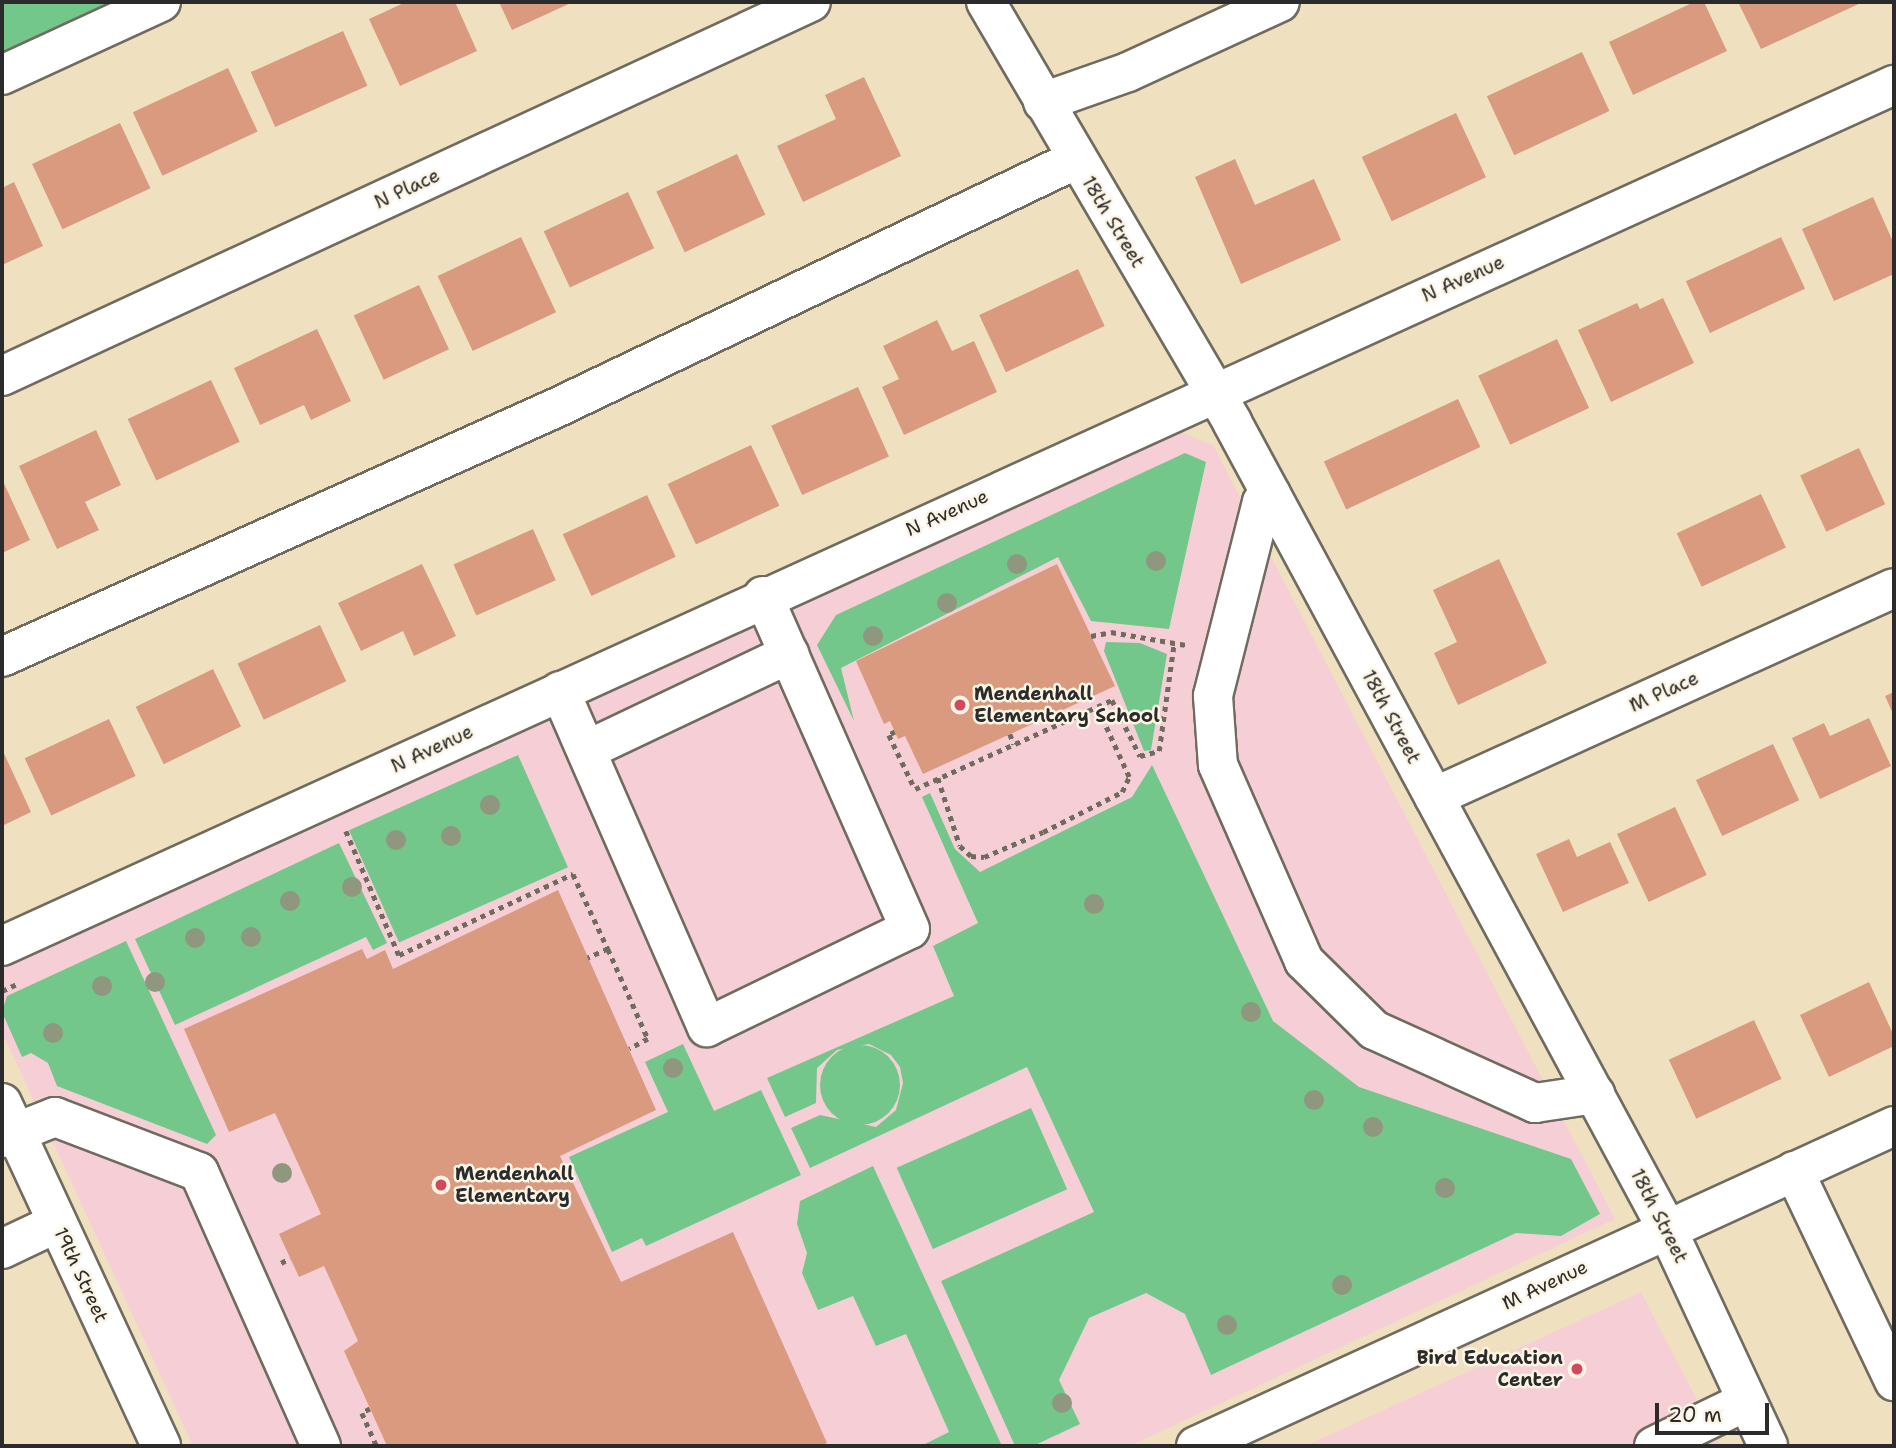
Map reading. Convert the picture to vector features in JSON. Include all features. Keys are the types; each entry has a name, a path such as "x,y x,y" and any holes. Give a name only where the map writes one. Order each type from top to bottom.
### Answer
{"street":[{"path":"2,75 161,2"},
{"name":"N Place","path":"2,376 811,2"},
{"name":"18th Street","path":"986,2 1075,160 1215,390 1667,1229 1768,1446"},
{"path":"1043,102 1128,72 1280,2"},
{"name":"N Avenue","path":"2,946 1215,390 1894,85"},
{"path":"2,657 558,407 1075,160"},
{"path":"1271,494 1262,502 1213,696 1218,765 1304,961 1374,1030 1535,1103 1595,1094"},
{"name":"M Place","path":"1434,797 1894,588"},
{"path":"560,691 707,1027 910,929 763,596"},
{"path":"587,750 789,654"},
{"path":"6,1124 55,1117 199,1172 321,1446"},
{"name":"19th Street","path":"6,1124 57,1223 161,1446"},
{"name":"M Avenue","path":"1196,1446 1894,1126"},
{"path":"1794,1171 1894,1381"},
{"path":"2,1249 57,1223"},
{"path":"1654,1446 1746,1401"}],"path":[{"path":"1091,636 1111,632 1225,651"},
{"path":"895,732 888,735 915,789 1112,700 1140,756 1159,751 1174,643"},
{"path":"938,778 960,846 971,856 985,857 1044,832 1122,792 1129,777 1097,707"},
{"path":"1010,734 1014,744"},
{"path":"331,795 398,955 573,874 648,1039 629,1049"},
{"path":"588,958 607,948"},
{"path":"370,1409 362,1413 377,1446"}],"shaded area":[{"name":"Mendenhall Elementary School","path":"1175,430 1213,445 1615,1219 1130,1446 193,1446 2,1032 2,965"},
{"name":"Bird Education Center","path":"1641,1292 1721,1446 1305,1446"}],"green space":[{"path":"2,2 139,2 2,64"},
{"path":"1185,453 1206,462 1169,629 1091,621 1058,557 841,668 854,721 817,645 836,615"},
{"path":"1106,642 1140,643 1167,654 1151,750 1144,751 1104,651"},
{"path":"518,755 568,867 399,943 349,830"},
{"path":"1152,765 1273,1021 1359,1087 1571,1159 1600,1214 1561,1236 1516,1233 1211,1375 1185,1314 1146,1293 1089,1318 1059,1380 1080,1424 1033,1446 1015,1446 941,1281 1094,1212 1027,1067 810,1168 791,1128 820,1115 876,1127 896,1110 903,1083 900,1067 891,1055 869,1044 837,1050 817,1068 816,1103 785,1117 767,1078 954,996 933,946 978,923 922,797 930,793 955,849 980,872 1132,797"},
{"path":"339,843 387,943 373,950 366,937 175,1025 135,939"},
{"path":"126,941 216,1135 207,1144 57,1086 48,1063 31,1053 22,1057 2,1012 7,996"},
{"path":"683,1044 714,1111 761,1090 801,1175 646,1246 642,1238 612,1252 569,1157 668,1112 645,1062"},
{"path":"852,1045 868,1045 889,1056 900,1077 900,1093 889,1114 868,1125 852,1125 838,1119 826,1107 820,1093 820,1077 826,1063 838,1051"},
{"path":"1031,1108 1067,1189 933,1249 897,1168"},
{"path":"873,1166 1002,1446 921,1446 949,1432 906,1334 876,1346 853,1296 818,1310 802,1273 807,1253 797,1224 800,1201"}],"building":[{"path":"406,2 455,2 477,51 400,86 369,19"},
{"path":"499,2 573,2 512,30"},
{"path":"1694,2 1704,2 1727,51 1633,95 1609,42"},
{"path":"1738,2 1863,2 1761,49"},
{"path":"343,31 367,86 275,127 251,72"},
{"path":"1582,52 1609,111 1514,155 1487,96"},
{"path":"228,68 258,131 162,176 133,112"},
{"path":"864,77 901,156 803,202 777,146 836,119 825,95"},
{"path":"1456,113 1486,177 1392,221 1362,157"},
{"path":"120,123 150,188 63,229 32,164"},
{"path":"737,154 765,215 685,252 656,192"},
{"path":"1235,159 1255,205 1314,179 1341,240 1241,284 1195,177"},
{"path":"14,182 43,246 2,265 2,188"},
{"path":"628,192 654,248 570,287 544,231"},
{"path":"1873,197 1894,244 1894,274 1834,301 1802,229"},
{"path":"521,237 556,312 473,351 438,276"},
{"path":"1781,237 1805,289 1710,333 1686,281"},
{"path":"1078,269 1105,326 1006,372 979,315"},
{"path":"419,285 449,349 384,380 354,315"},
{"path":"1663,298 1694,363 1611,402 1578,330 1637,303 1640,309"},
{"path":"937,320 952,351 974,341 997,392 904,435 882,387 899,379 883,346"},
{"path":"317,329 351,401 311,420 304,405 260,425 234,368"},
{"path":"1557,339 1589,408 1510,445 1478,376"},
{"path":"211,380 240,442 156,481 128,419"},
{"path":"858,387 889,456 802,495 771,426"},
{"path":"1458,399 1480,447 1346,510 1324,462"},
{"path":"96,430 121,485 85,502 99,530 57,549 19,466"},
{"path":"751,445 779,506 696,545 668,484"},
{"path":"1859,448 1885,504 1826,532 1800,475"},
{"path":"2,479 30,540 2,553"},
{"path":"1761,494 1786,547 1702,587 1677,533"},
{"path":"647,495 676,557 591,596 563,534"},
{"path":"533,529 556,580 476,616 454,564"},
{"path":"1499,559 1547,663 1458,705 1434,653 1457,642 1433,590"},
{"path":"422,564 456,636 414,656 403,631 361,651 338,603"},
{"path":"1057,564 1115,686 923,774 905,736 898,739 890,721 884,724 856,661"},
{"path":"320,625 346,681 264,720 238,663"},
{"path":"213,669 241,727 164,764 136,707"},
{"path":"1894,692 1894,716 1885,696"},
{"path":"1869,718 1891,766 1820,799 1792,738 1824,723 1830,736"},
{"path":"109,719 136,776 51,815 25,758"},
{"path":"1773,744 1799,800 1722,836 1696,780"},
{"path":"2,749 31,812 2,826"},
{"path":"1675,807 1707,875 1649,902 1617,834"},
{"path":"1569,839 1577,857 1610,842 1629,883 1563,912 1536,854"},
{"name":"Mendenhall Elementary","path":"558,890 656,1110 560,1156 621,1282 733,1232 827,1443 820,1446 387,1446 344,1351 358,1341 324,1266 299,1277 279,1234 321,1214 275,1113 229,1132 184,1029 362,949 367,959 385,950 393,969"},
{"path":"1869,982 1894,1036 1894,1046 1829,1077 1800,1015"},
{"path":"1754,1020 1781,1079 1696,1119 1669,1060"}],"place":[{"name":"Mendenhall Elementary School","path":"960,705"},
{"name":"Mendenhall Elementary","path":"441,1185"},
{"name":"Bird Education Center","path":"1577,1369"}]}
